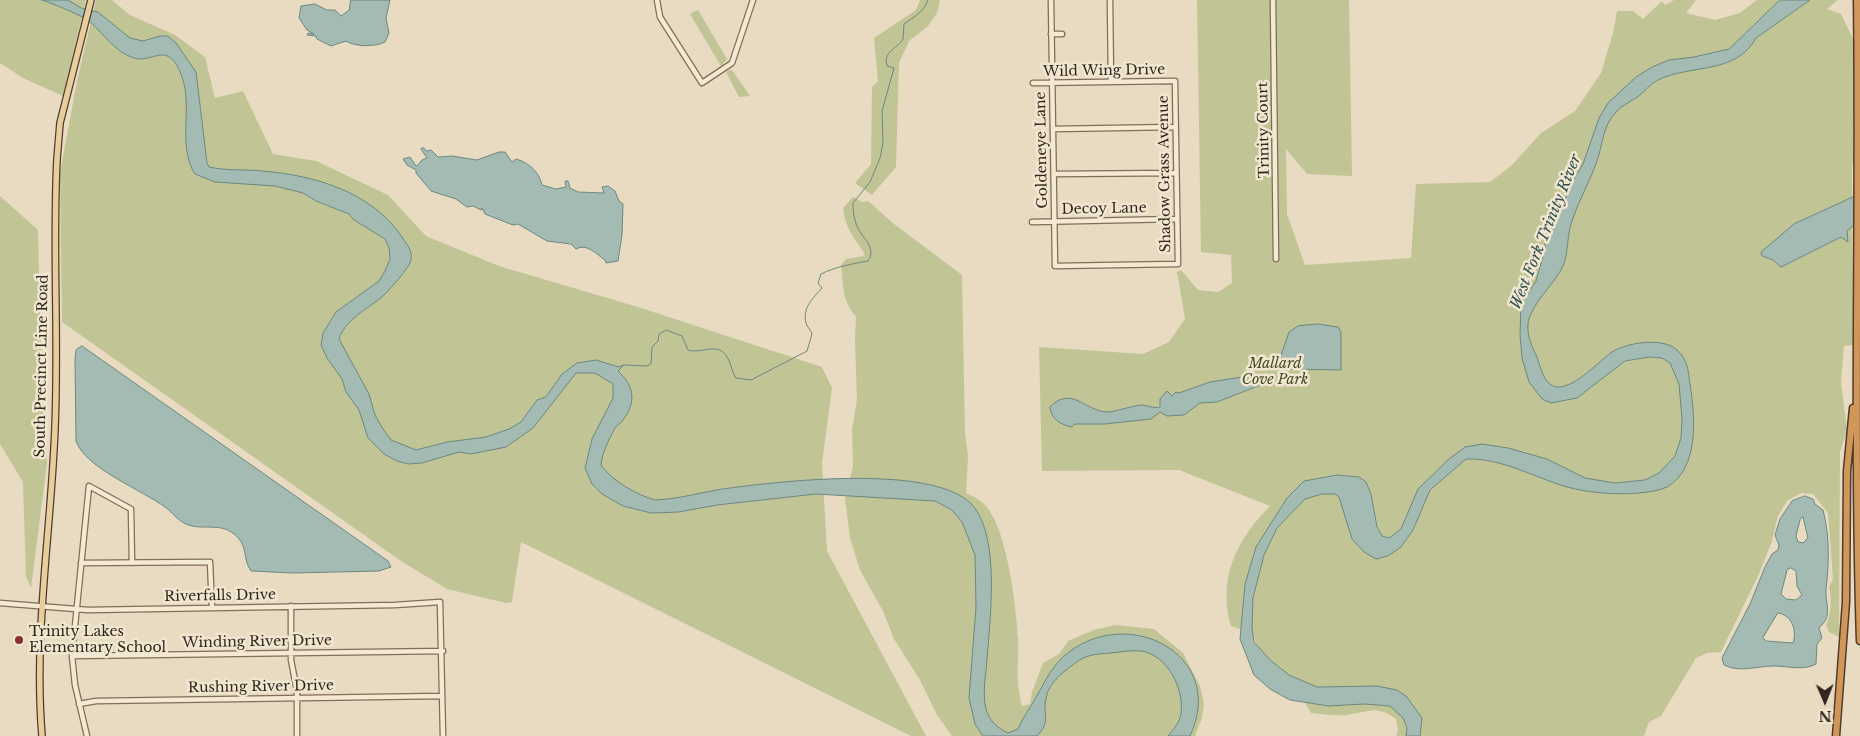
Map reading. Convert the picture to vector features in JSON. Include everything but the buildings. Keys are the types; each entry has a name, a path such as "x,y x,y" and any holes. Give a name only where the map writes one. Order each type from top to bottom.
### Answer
{"highway":[{"path":"1857,0 1858,243 1856,382 1860,641"},
{"path":"1836,736 1846,602 1848,462 1856,382"}],"main road":[{"name":"South Precinct Line Road","path":"42,736 41,606 53,470 56,399 57,159 60,123 91,0"}],"street":[{"path":"657,0 660,17 702,83 732,63 753,0"},
{"name":"Goldeneye Lane","path":"1051,0 1055,266"},
{"path":"1110,0 1111,82"},
{"name":"Trinity Court","path":"1273,0 1276,259"},
{"path":"1051,34 1062,34"},
{"name":"Wild Wing Drive","path":"1033,83 1175,81"},
{"name":"Shadow Grass Avenue","path":"1055,266 1178,264 1175,81"},
{"path":"1053,129 1175,127"},
{"path":"1054,174 1176,173"},
{"name":"Decoy Lane","path":"1032,222 1177,219"},
{"path":"87,736 79,704 72,656 88,486 131,509 132,563"},
{"path":"81,564 210,562 212,608"},
{"name":"Riverfalls Drive","path":"0,603 76,609 212,608 440,602 443,651"},
{"path":"291,606 291,653 297,698 297,736"},
{"path":"443,651 443,736"},
{"name":"Winding River Drive","path":"72,656 443,651"},
{"name":"Rushing River Drive","path":"79,704 96,701 442,696"}],"green space":[{"path":"0,0 86,0 63,96 23,78 0,63"},
{"path":"96,0 112,0 130,15 175,35 205,57 215,98 243,91 273,154 316,161 388,195 426,236 499,266 638,307 822,367 832,388 822,463 827,551 926,736 911,736 521,542 512,602 506,603 447,589 401,561 62,322 60,173 77,81"},
{"path":"920,0 940,0 937,13 928,26 909,41 899,63 896,167 872,195 855,183 871,164 872,87 878,81 874,38 916,10"},
{"name":"Mallard Cove Park","path":"1197,0 1349,0 1352,176 1307,174 1286,149 1287,214 1305,265 1411,258 1416,184 1490,182 1512,165 1541,133 1575,111 1601,73 1613,33 1617,11 1633,11 1643,19 1662,1 1665,5 1674,0 1696,0 1686,13 1715,20 1740,13 1757,0 1838,0 1827,9 1841,14 1858,49 1860,164 1852,165 1853,345 1844,346 1841,382 1847,430 1840,452 1839,637 1829,632 1826,625 1830,606 1829,587 1833,579 1828,513 1813,494 1801,493 1787,501 1778,516 1771,544 1758,576 1721,652 1707,653 1696,658 1661,716 1649,722 1644,736 1396,736 1398,730 1396,719 1383,712 1372,711 1347,715 1311,713 1299,692 1259,655 1253,633 1231,626 1227,609 1228,576 1239,546 1258,519 1270,506 1179,470 1042,471 1039,347 1143,354 1169,342 1185,319 1177,272 1181,270 1198,290 1218,292 1232,283 1231,255 1201,252"},
{"path":"698,10 727,59 721,66 690,14"},
{"path":"732,70 750,96 739,97 726,72"},
{"path":"0,196 38,230 40,324 47,463 31,588 26,577 23,482 0,444"},
{"path":"853,197 862,202 868,201 894,224 962,275 965,433 968,456 966,493 983,503 993,516 1005,548 1015,606 1018,637 1018,680 1022,706 1030,704 1032,692 1043,663 1059,654 1068,641 1094,630 1115,625 1154,629 1183,653 1200,686 1204,704 1202,718 1195,736 952,736 937,715 920,680 894,639 883,611 860,570 850,538 845,499 853,466 852,430 857,399 856,317 845,298 841,265 846,259 865,254 851,232 844,215 843,208"}],"water":[{"path":"42,0 68,0 81,8 98,12 130,38 143,41 160,36 168,36 176,43 196,72 209,167 282,173 321,182 358,197 390,221 408,247 411,261 382,297 346,326 339,339 369,394 375,415 391,440 416,450 447,442 486,437 509,429 521,422 537,400 546,397 562,374 577,363 596,360 619,367 624,365 618,371 628,382 632,400 623,420 610,437 601,465 625,487 655,500 754,485 821,479 859,478 929,484 956,493 974,507 982,521 987,539 990,559 991,602 984,697 987,713 994,723 1008,733 1018,729 1047,678 1062,658 1087,642 1113,634 1140,636 1164,644 1183,660 1195,681 1198,706 1190,736 1168,736 1178,723 1181,713 1180,694 1172,674 1159,659 1151,654 1134,651 1090,656 1078,661 1063,672 1054,681 1048,692 1045,704 1044,726 1037,736 983,736 975,724 969,698 976,607 975,555 962,522 952,510 935,501 816,494 717,505 679,512 651,513 623,506 602,494 592,484 585,468 592,439 613,398 613,384 595,373 576,373 533,428 506,447 471,454 459,452 422,463 408,464 384,454 368,438 359,410 346,392 342,379 327,358 321,345 323,333 336,312 379,281 390,259 389,248 385,239 354,220 349,214 316,201 303,193 275,186 215,182 195,174 187,152 185,89 177,65 171,58 166,55 141,59 128,56 116,48 86,19"},
{"path":"351,0 390,0 386,18 389,33 385,42 365,46 346,41 331,46 317,39 316,36 307,35 308,33 314,34 307,30 299,18 301,6 315,4 327,10 335,10 341,16 349,10"},
{"path":"1780,0 1810,0 1756,38 1747,50 1737,58 1712,67 1671,75 1658,80 1639,96 1621,107 1611,118 1605,130 1594,170 1573,219 1563,266 1534,308 1529,319 1528,330 1530,340 1543,375 1551,385 1558,387 1575,382 1612,352 1625,346 1651,342 1667,344 1682,355 1688,369 1694,425 1690,454 1678,478 1667,487 1653,491 1630,494 1603,493 1567,487 1505,465 1466,459 1430,490 1413,530 1401,547 1388,556 1376,559 1364,552 1352,539 1339,497 1335,494 1322,494 1305,499 1277,528 1264,555 1253,598 1252,628 1254,642 1270,660 1289,675 1317,687 1377,686 1397,690 1406,696 1422,718 1420,736 1406,736 1407,728 1403,718 1390,706 1364,704 1329,706 1290,700 1270,689 1254,675 1240,639 1245,584 1256,547 1287,498 1304,481 1337,475 1359,477 1366,482 1371,494 1377,527 1382,536 1389,538 1401,529 1418,489 1449,459 1465,447 1482,444 1508,448 1547,459 1585,478 1615,483 1645,480 1659,473 1675,456 1681,438 1682,419 1679,384 1670,363 1662,358 1649,357 1625,361 1577,398 1551,403 1542,399 1529,382 1522,358 1520,335 1521,303 1536,281 1545,249 1545,236 1549,227 1556,221 1572,182 1583,164 1599,118 1608,103 1636,77 1652,67 1669,60 1694,57 1729,49"},
{"path":"424,148 426,151 431,150 438,157 452,156 477,160 499,152 505,152 512,162 516,159 526,163 533,169 539,176 542,185 556,189 566,187 565,181 568,181 570,188 578,192 604,193 602,187 608,186 615,191 619,201 623,204 622,235 618,261 606,263 605,260 588,248 576,249 571,244 547,241 518,224 513,225 485,214 482,208 481,210 473,206 467,207 456,199 431,191 416,173 416,170 407,165 403,159 410,157 416,166 418,165 427,158 421,149"},
{"path":"1860,194 1856,223 1847,231 1848,242 1841,237 1781,267 1773,260 1762,256 1761,252 1794,224"},
{"path":"1318,324 1338,327 1341,332 1341,370 1283,369 1281,355 1289,332 1298,326"},
{"path":"82,346 388,561 391,567 379,571 293,573 251,571 242,543 229,530 186,524 155,500 102,469 81,451 76,441 75,359 76,350"},
{"path":"1261,375 1263,384 1217,402 1200,403 1184,415 1167,416 1160,412 1151,419 1105,424 1075,424 1072,427 1057,421 1052,415 1050,407 1065,398 1078,401 1099,411 1107,412 1141,405 1160,407 1160,399 1167,391 1172,396 1176,392 1179,393 1210,382"},
{"path":"1805,496 1813,499 1815,504 1823,510 1827,530 1826,593 1828,612 1819,628 1822,638 1817,644 1816,664 1801,668 1774,666 1742,669 1724,665 1722,658 1750,604 1765,567 1772,554 1778,550 1779,545 1775,535 1780,519 1792,501","holes":["1803,517 1808,538 1803,543 1798,542 1796,536 1800,520","1791,568 1796,571 1797,586 1802,595 1796,600 1786,599 1781,594 1787,570","1778,613 1787,617 1794,628 1793,643 1766,641 1763,638"]}],"waterway":[{"path":"624,365 647,366 651,364 652,347 658,341 659,334 666,330 682,336 688,350 715,349 723,352 728,358 736,378 751,380 807,351 812,334 805,318 809,304 822,288 818,283 821,274 868,261 870,256 870,248 856,222 853,203 870,182 880,158 883,143 882,111 894,68 887,66 888,54 903,39 904,24 921,11 928,0"}],"place":[{"name":"Trinity Lakes Elementary School","path":"19,640"}],"water label":[{"name":"West Fork Trinity River","path":"1546,232"}]}
